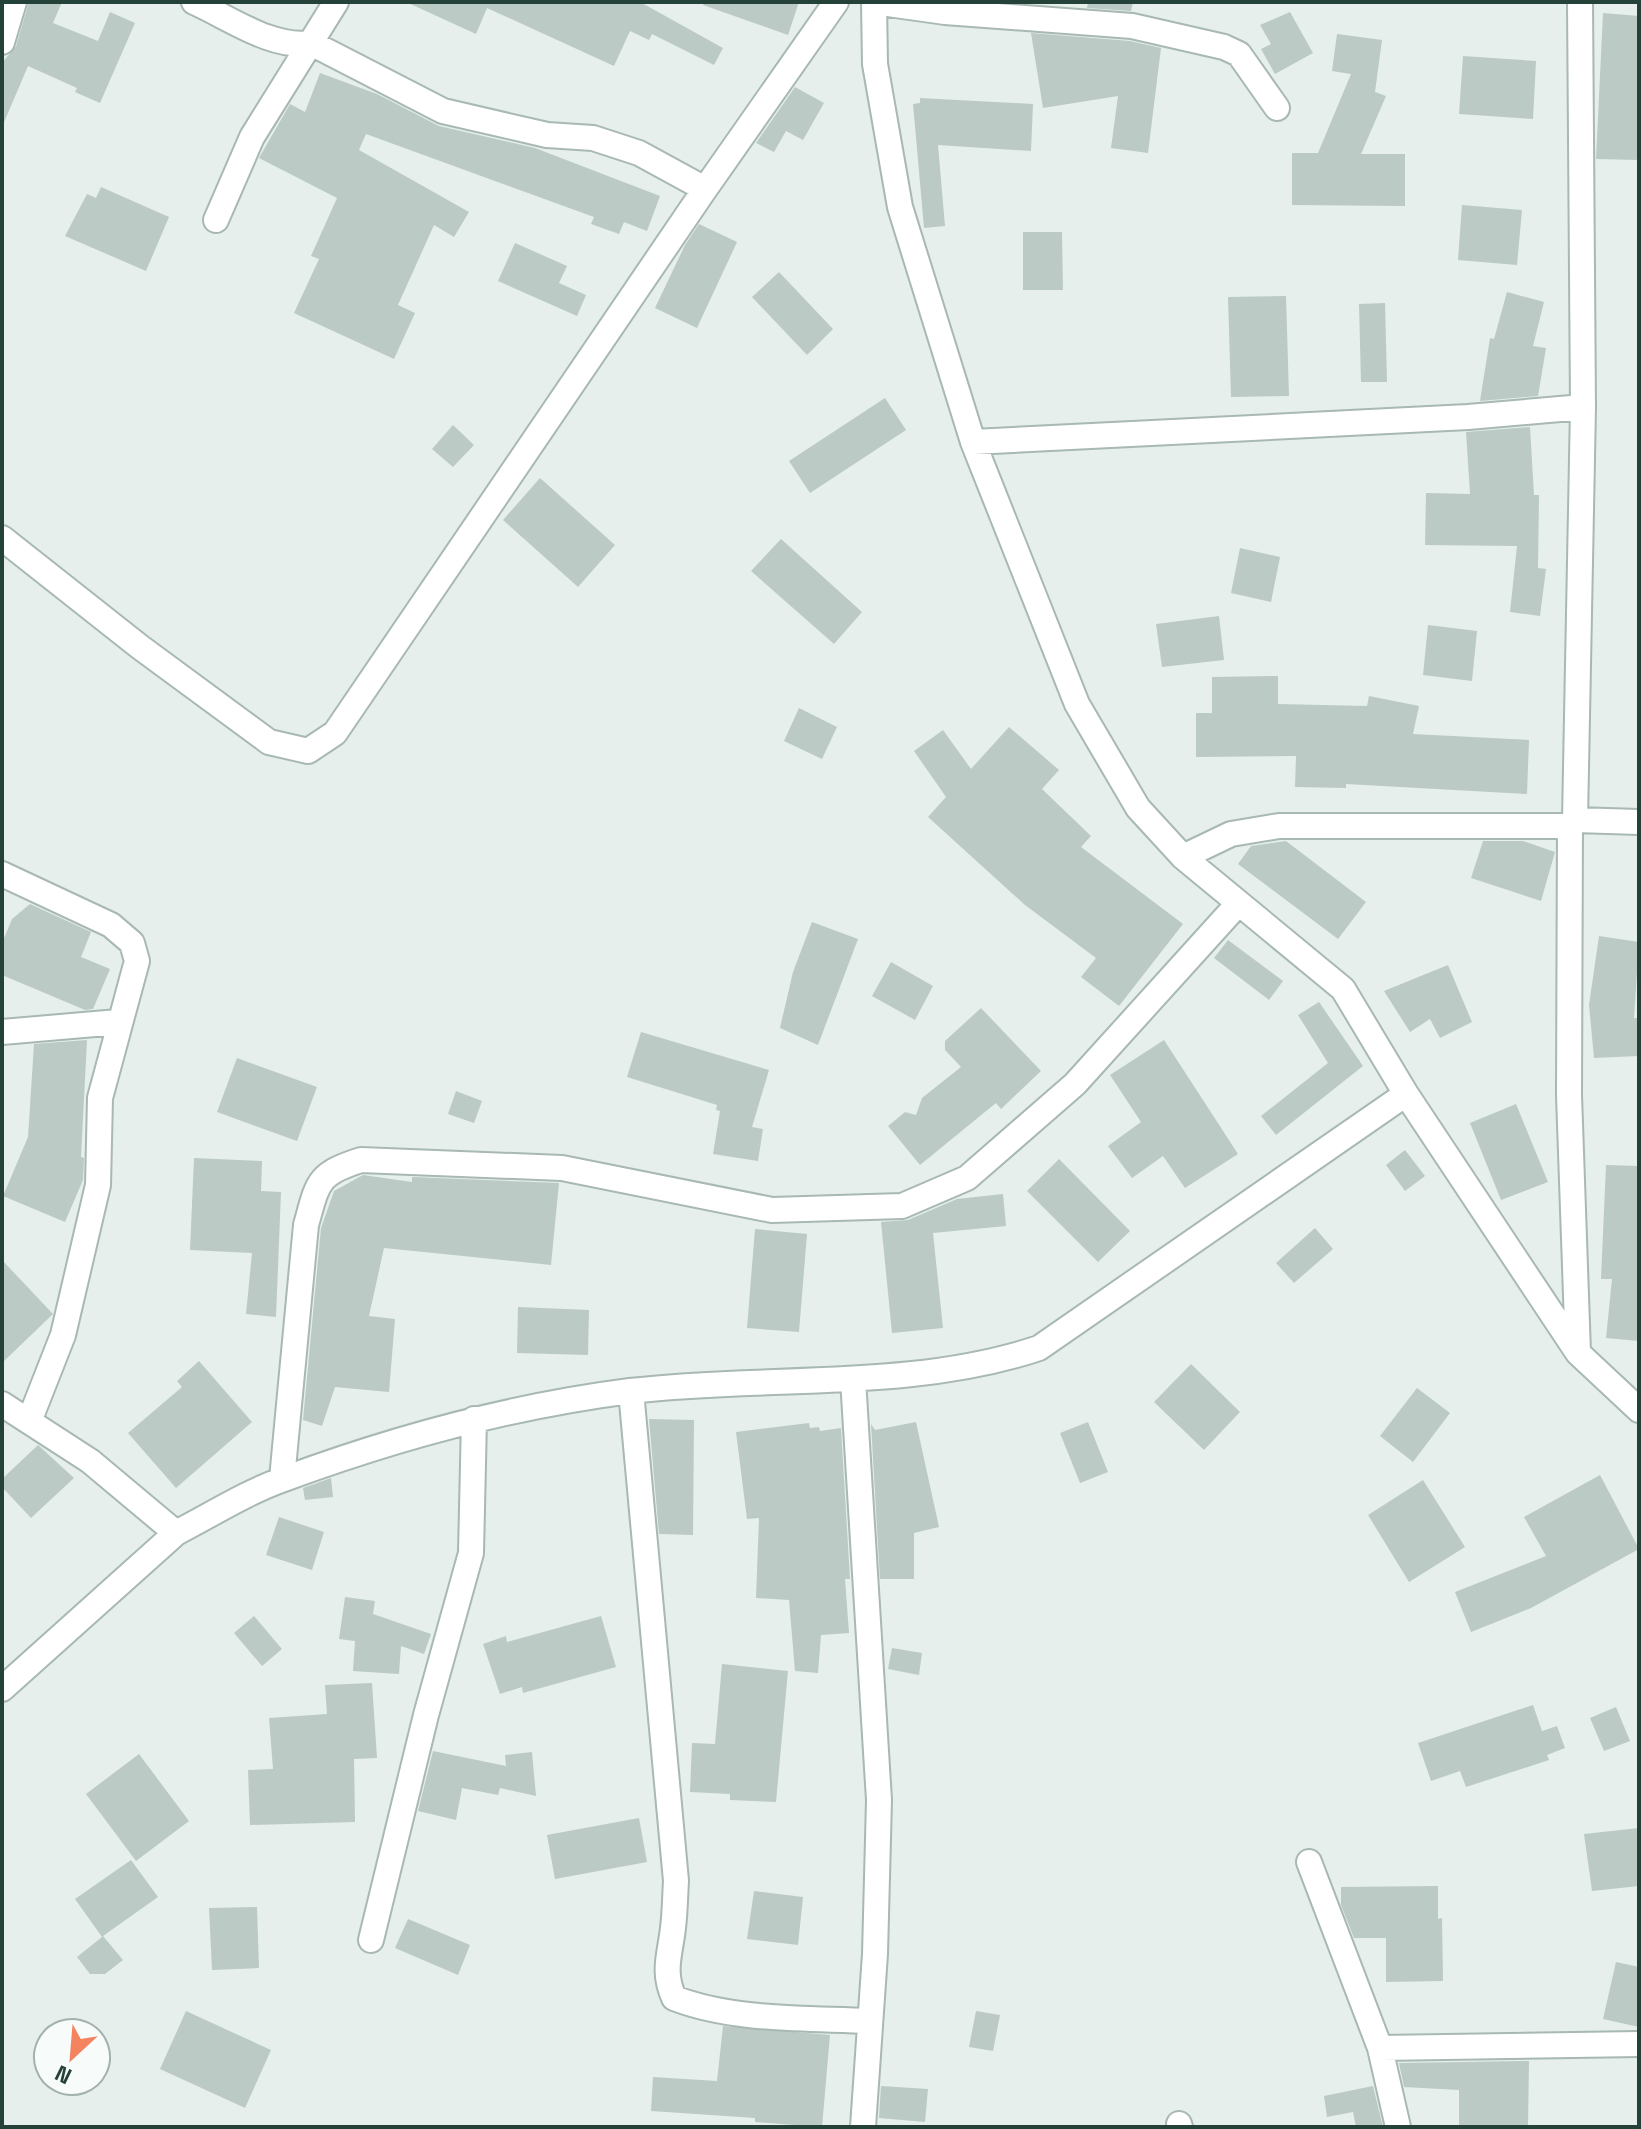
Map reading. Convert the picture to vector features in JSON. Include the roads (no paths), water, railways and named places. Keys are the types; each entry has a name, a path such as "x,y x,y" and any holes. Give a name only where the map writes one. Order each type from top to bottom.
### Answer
{"street":[{"path":"2,42 14,2"},
{"path":"194,2 272,40 293,46 311,43 443,111 547,135 593,138 639,153 705,189"},
{"path":"216,220 252,137 336,2"},
{"path":"2,538 140,647 269,742 308,751 335,733 836,2"},
{"path":"1277,108 1239,54 1224,47 1132,26 945,12 874,2 875,64 900,207 973,442 1077,704 1138,808 1183,857 1237,905 1343,989 1406,1094 1578,1353 1639,1410"},
{"path":"1578,1353 1569,1095 1572,823 1583,407 1580,2"},
{"path":"973,442 1468,417 1583,407"},
{"path":"1183,857 1231,834 1279,826 1639,822"},
{"path":"2,874 111,925 132,943 137,961 118,1022 100,1098 98,1185 63,1335 30,1419"},
{"path":"282,1479 306,1225 316,1190 330,1170 361,1160 562,1168 772,1210 902,1206 967,1178 1075,1084 1237,905"},
{"path":"2,1032 118,1022"},
{"path":"2,1689 176,1533 282,1479 474,1419 631,1391 853,1379 1000,1361 1039,1348 1406,1094"},
{"path":"853,1379 879,1800 875,1954 863,2127"},
{"path":"631,1391 676,1881 673,1931 665,1964 667,1981 674,1998 695,2006 790,2017 869,2021"},
{"path":"2,1404 30,1419 90,1461 176,1533"},
{"path":"371,1940 426,1715 471,1553 474,1419"},
{"path":"1309,1862 1380,2048 1398,2127"},
{"path":"1380,2048 1639,2044"}]}
